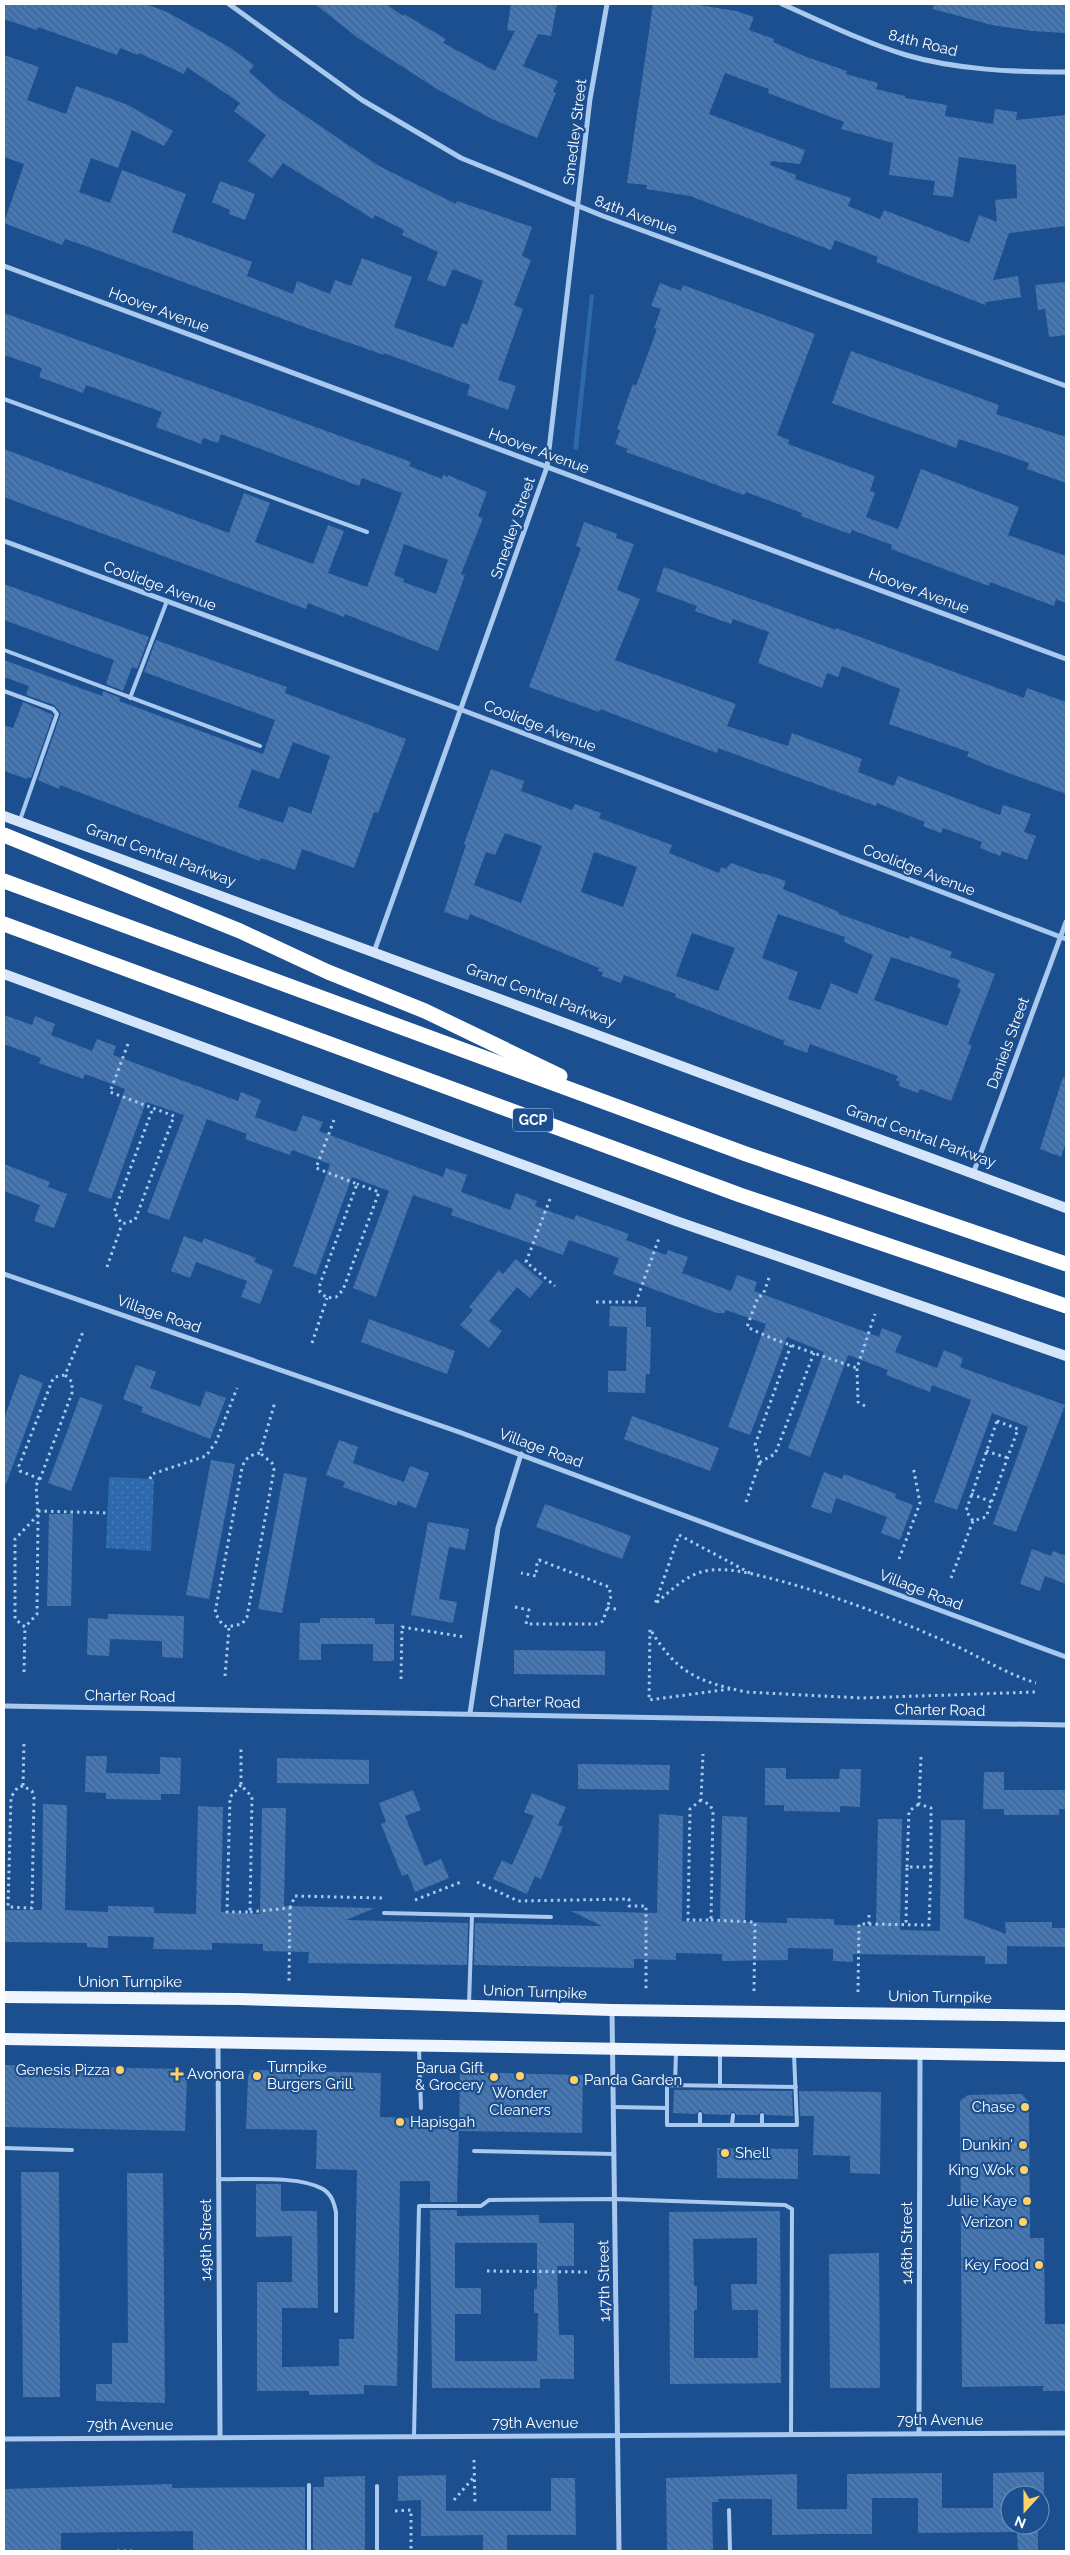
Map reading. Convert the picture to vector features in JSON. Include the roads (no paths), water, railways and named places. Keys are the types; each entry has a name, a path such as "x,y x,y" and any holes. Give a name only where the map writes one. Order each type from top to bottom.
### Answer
{"highway":[{"path":"4,835 231,928 328,972 425,1011 638,1114"},
{"path":"4,881 638,1114 1066,1264"},
{"name":"GCP","path":"4,924 740,1195 1066,1306"}],"main road":[{"name":"Grand Central Parkway","path":"4,816 1066,1208"},
{"path":"4,974 667,1218 1066,1356"},
{"name":"Union Turnpike","path":"4,1997 240,1999 612,2010 1066,2016"},
{"path":"4,2039 1066,2056"}],"street":[{"name":"84th Avenue","path":"229,4 362,100 427,140 505,178 1066,386"},
{"name":"Smedley Street","path":"374,952 462,710 547,466 590,99 607,4"},
{"name":"84th Road","path":"782,4 844,32 908,55 939,62 1006,71 1066,72"},
{"name":"Hoover Avenue","path":"4,266 1066,659"},
{"name":"Coolidge Avenue","path":"4,541 462,710 1063,938"},
{"name":"Daniels Street","path":"974,1174 1063,938 1066,922"},
{"name":"Village Road","path":"4,1274 522,1454 1066,1658"},
{"path":"470,1713 498,1528 522,1454"},
{"name":"Charter Road","path":"4,1706 1066,1725"},
{"name":"147th Street","path":"612,2010 620,2551"},
{"name":"149th Street","path":"218,2042 220,2437"},
{"name":"146th Street","path":"918,2432 920,2053"},
{"name":"79th Avenue","path":"4,2439 918,2432 1066,2433"}],"lane":[{"path":"4,399 367,532"},
{"path":"130,698 167,601"},
{"path":"4,650 260,746"},
{"path":"4,691 53,709 57,714 19,822"},
{"path":"384,1912 551,1916"},
{"path":"469,2006 472,1915"},
{"path":"419,2046 421,2108"},
{"path":"675,2085 676,2049"},
{"path":"720,2050 720,2086"},
{"path":"794,2052 796,2087 797,2125 667,2125 667,2085 700,2088 720,2086 763,2089 796,2087"},
{"path":"614,2107 667,2108"},
{"path":"700,2114 700,2125"},
{"path":"732,2125 733,2115"},
{"path":"762,2115 762,2124"},
{"path":"4,2148 72,2150"},
{"path":"474,2151 614,2154"},
{"path":"218,2179 298,2182 319,2188 330,2195 334,2201 336,2212 336,2311"},
{"path":"414,2436 419,2206 481,2206 490,2200 615,2199 785,2205 792,2209 791,2433"},
{"path":"309,2485 309,2551"},
{"path":"377,2486 378,2551"},
{"path":"729,2510 730,2551"}],"place":[{"name":"Genesis Pizza","path":"120,2070"},
{"name":"Avonora","path":"177,2074"},
{"name":"Turnpike Burgers Grill","path":"257,2076"},
{"name":"Wonder Cleaners","path":"520,2076"},
{"name":"Barua Gift & Grocery","path":"494,2077"},
{"name":"Panda Garden","path":"574,2080"},
{"name":"Chase","path":"1025,2107"},
{"name":"Hapisgah","path":"400,2122"},
{"name":"Dunkin'","path":"1023,2145"},
{"name":"Shell","path":"725,2153"},
{"name":"King Wok","path":"1024,2170"},
{"name":"Julie Kaye","path":"1027,2201"},
{"name":"Verizon","path":"1023,2222"},
{"name":"Key Food","path":"1039,2265"}]}
